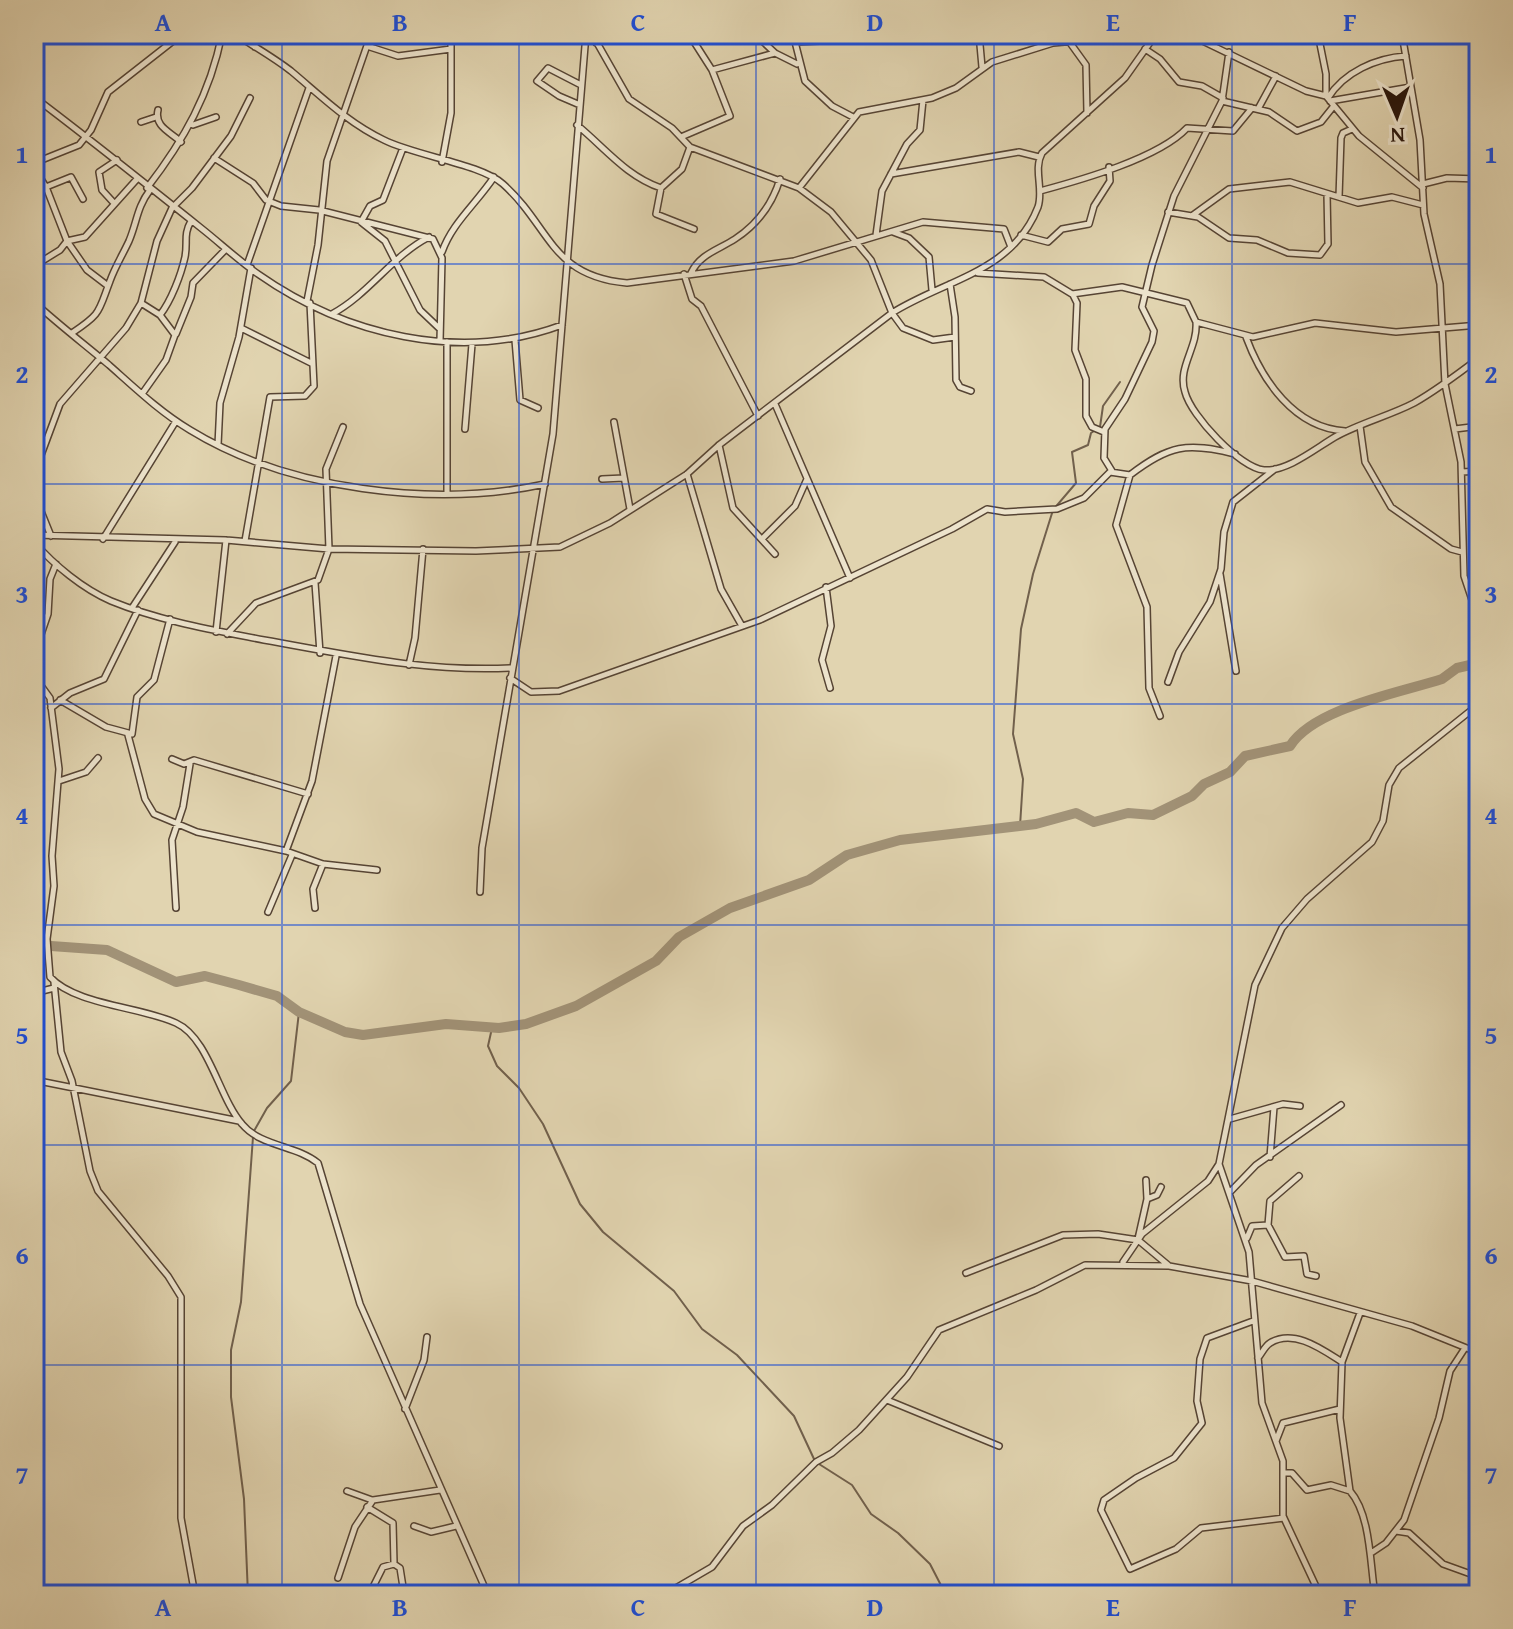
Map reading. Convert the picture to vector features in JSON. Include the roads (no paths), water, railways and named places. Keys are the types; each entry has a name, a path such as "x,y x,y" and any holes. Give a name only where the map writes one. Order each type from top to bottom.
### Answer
{"street":[{"path":"108,286 87,270 67,241 46,187 34,166 70,151 87,137 108,92 182,34"},
{"path":"72,333 102,307 129,241 137,208 192,125 205,97 222,34"},
{"path":"235,34 344,115 403,148 494,177 569,265 596,278 627,283 794,261 923,222 980,224 1006,230 1011,247"},
{"path":"255,47 256,34"},
{"path":"245,541 270,397 307,395 314,386 309,302 318,245 319,210 327,161 371,34"},
{"path":"442,162 451,113 451,34"},
{"path":"589,34 629,99 690,147 731,165 780,179 822,203 856,240 878,273 892,313 903,328 933,340 955,337"},
{"path":"480,892 482,848 545,484 569,265 577,125 589,34"},
{"path":"596,43 622,34"},
{"path":"681,137 730,116 712,70 689,34"},
{"path":"755,34 775,53 798,64"},
{"path":"793,34 798,64 811,86 836,109 853,117"},
{"path":"979,34 982,67"},
{"path":"1055,34 1065,40 1086,65 1087,114"},
{"path":"799,188 853,117 901,101 923,100 956,88 982,67 1004,57 1065,40 1156,34"},
{"path":"34,535 226,540 329,549 534,550 560,547 576,541 687,474 719,445 892,313 932,290 977,273 1011,247 1037,209 1039,157 1052,140 1087,114 1125,78 1156,34"},
{"path":"1188,34 1196,35 1329,100 1352,129 1423,186"},
{"path":"1318,34 1329,100"},
{"path":"1402,34 1411,87 1423,205 1440,284 1445,384 1462,472 1465,583 1479,621"},
{"path":"795,42 843,40"},
{"path":"367,46 398,56 451,49"},
{"path":"1145,49 1160,59 1179,82 1202,86 1222,99 1255,109 1284,121 1292,130 1302,131 1321,122 1329,100 1346,76 1387,58 1406,56"},
{"path":"1130,475 1112,471 1104,458 1104,432 1125,399 1153,337 1152,324 1142,307 1145,292 1168,212 1222,99 1229,52"},
{"path":"712,70 775,53"},
{"path":"580,105 537,81 548,68 581,85"},
{"path":"1040,191 1174,143 1187,128 1233,131 1255,109 1276,76"},
{"path":"1329,100 1411,87"},
{"path":"218,445 220,403 241,328 249,267 309,88"},
{"path":"34,97 249,267 360,327 472,344 515,340 563,325"},
{"path":"34,474 60,404 126,328 141,303 157,241 172,208 192,188 231,136 250,98"},
{"path":"876,235 880,200 907,144 920,130 923,100"},
{"path":"141,122 157,114 165,131 181,142"},
{"path":"192,125 216,117"},
{"path":"577,125 621,166 644,182 661,188"},
{"path":"1339,197 1341,138 1343,133 1352,129"},
{"path":"690,147 682,169 661,188 656,214 694,229"},
{"path":"361,222 370,206 383,200 403,148"},
{"path":"891,174 1019,152 1039,157"},
{"path":"214,158 253,183 270,202 286,208 319,210 430,237 442,252"},
{"path":"113,202 102,190 98,175 101,168 117,160"},
{"path":"1021,235 1048,242 1062,229 1089,224 1094,206 1110,181 1109,167"},
{"path":"46,187 71,177 83,199"},
{"path":"440,341 442,252 450,229 462,220 494,177"},
{"path":"1423,186 1447,178 1479,179"},
{"path":"34,266 60,250 67,241 85,237 113,202 137,179"},
{"path":"758,416 701,306 692,299 688,273 700,258 735,239 764,214 780,179"},
{"path":"1193,215 1212,199 1236,188 1290,182 1363,203 1398,197 1423,205"},
{"path":"1168,212 1193,215 1224,236 1257,240 1288,253 1320,255 1328,244 1327,194"},
{"path":"160,315 173,297 185,256 184,236 192,221"},
{"path":"361,222 385,241 420,310 440,329"},
{"path":"889,231 909,238 929,257 932,290"},
{"path":"332,314 359,297 395,262 430,237"},
{"path":"142,394 166,360 191,297 193,283 226,249"},
{"path":"977,273 1044,277 1072,294 1077,303 1076,355 1086,379 1086,416 1092,427 1104,432"},
{"path":"950,284 957,385 971,391"},
{"path":"1072,294 1115,287 1187,303 1196,322 1195,344 1183,372 1184,390 1202,426 1256,469 1276,468"},
{"path":"34,302 176,421 218,445 258,461 325,481 396,492 482,494 545,484"},
{"path":"141,303 160,315 175,335"},
{"path":"1196,322 1246,337 1315,323 1396,332 1479,325"},
{"path":"241,328 311,363"},
{"path":"1246,337 1260,372 1277,395 1312,421 1346,431"},
{"path":"515,340 520,400 538,408"},
{"path":"447,342 447,494"},
{"path":"465,429 472,344"},
{"path":"1168,682 1179,652 1208,609 1220,573 1224,532 1233,502 1276,468 1445,384 1479,358"},
{"path":"775,404 850,578"},
{"path":"103,539 176,421"},
{"path":"614,422 630,509"},
{"path":"1360,426 1365,462 1391,507 1451,549 1462,552"},
{"path":"1455,429 1479,426"},
{"path":"320,653 315,583 329,549 325,481 343,427"},
{"path":"719,445 731,502 775,554"},
{"path":"1160,716 1149,688 1147,607 1116,525 1130,475 1156,455 1175,449 1211,448 1235,454"},
{"path":"510,677 531,692 559,691 742,626 850,578 952,529 982,511 1053,510 1081,500 1112,471"},
{"path":"1462,472 1479,471"},
{"path":"687,474 721,589 742,626"},
{"path":"602,479 624,478"},
{"path":"763,538 795,506 807,478"},
{"path":"34,494 36,509 51,536"},
{"path":"216,632 226,540"},
{"path":"51,708 60,700 104,679 135,609 175,541"},
{"path":"34,542 56,564 109,600 226,635 336,656 409,665 464,670 511,668"},
{"path":"409,665 415,638 423,549"},
{"path":"34,561 43,552"},
{"path":"34,655 48,614 50,579 56,564"},
{"path":"1220,573 1236,671"},
{"path":"226,635 256,603 277,593 315,583"},
{"path":"826,587 831,626 822,657 830,688"},
{"path":"60,700 106,727 128,735 134,732 140,691 154,680 170,619"},
{"path":"268,912 308,794 336,656"},
{"path":"34,676 46,690 51,708 59,781 52,856 54,886 47,939 61,1052 73,1088 84,1150 98,1191 168,1276 181,1297 184,1317 181,1518 195,1595"},
{"path":"1122,1263 1138,1240 1208,1181 1219,1164 1255,985 1282,928 1307,899 1372,842 1383,821 1389,785 1399,768 1479,704"},
{"path":"128,735 147,803 154,814 179,821 197,832 323,864 377,870"},
{"path":"59,781 86,772 98,758"},
{"path":"172,759 190,764"},
{"path":"176,908 172,840 179,821 190,764 194,760 308,794"},
{"path":"315,908 313,889 323,864"},
{"path":"34,993 54,984 182,1026 205,1056 240,1122 256,1135 309,1157 320,1167 352,1283 404,1410 487,1593 474,1595"},
{"path":"34,1080 240,1122"},
{"path":"1231,1191 1256,1165 1341,1105"},
{"path":"1230,1119 1274,1107 1300,1106"},
{"path":"1270,1157 1274,1107"},
{"path":"1219,1164 1246,1239 1262,1403 1284,1473 1281,1504 1284,1518 1320,1595"},
{"path":"1299,1176 1270,1201 1268,1225 1285,1257 1304,1256 1307,1274 1316,1276"},
{"path":"1138,1240 1147,1199 1146,1180"},
{"path":"1208,1181 1228,1184"},
{"path":"1147,1199 1157,1195 1161,1187"},
{"path":"1246,1239 1252,1226 1268,1225"},
{"path":"966,1273 1055,1236 1098,1234 1138,1240 1169,1266"},
{"path":"664,1595 712,1567 743,1526 772,1505 816,1462 840,1448 887,1400 946,1326 1036,1290 1085,1265 1122,1263 1169,1266 1252,1281 1412,1326 1479,1353"},
{"path":"1360,1313 1342,1362 1340,1409 1350,1491 1356,1500 1371,1553 1375,1595"},
{"path":"1253,1321 1207,1338 1200,1359 1197,1401 1202,1423 1174,1458 1136,1478 1104,1500 1101,1510 1130,1569 1176,1549 1201,1528 1284,1518"},
{"path":"404,1410 424,1360 427,1337"},
{"path":"1257,1358 1269,1343 1289,1339 1313,1344 1342,1362"},
{"path":"1371,1553 1404,1520 1439,1418 1450,1371 1465,1348"},
{"path":"887,1400 999,1446"},
{"path":"1276,1442 1283,1423 1340,1409"},
{"path":"1284,1473 1292,1473 1307,1490 1331,1485 1350,1491"},
{"path":"347,1491 373,1500 440,1490"},
{"path":"338,1578 355,1527 373,1500"},
{"path":"367,1507 393,1523 394,1564"},
{"path":"414,1526 431,1532 456,1526"},
{"path":"1396,1531 1409,1533 1424,1543 1443,1564 1479,1577"},
{"path":"370,1593 383,1567 394,1564 400,1568 403,1587 414,1595"}],"waterway":[{"path":"1020,826 1023,779 1013,734 1021,629 1033,574 1053,510 1076,483 1072,452 1088,445 1091,433 1100,427 1103,406 1120,382"},
{"path":"51,946 107,950 176,982 205,976 239,985 277,996 299,1012 345,1032 363,1035 446,1024 499,1028 526,1024 576,1006 656,961 679,937 730,908 809,880 847,855 900,840 1036,824 1076,813 1094,822 1128,813 1153,815 1192,796 1204,784 1230,772 1245,756 1290,746 1318,721 1337,712 1442,679 1457,668 1479,663"},
{"path":"34,947 42,947"},
{"path":"254,1131 267,1108 291,1081 299,1012"},
{"path":"492,1028 488,1046 497,1066 519,1088 543,1124 580,1204 603,1232 674,1291 702,1329 737,1355 794,1416 814,1459"},
{"path":"248,1595 244,1499 231,1397 231,1350 241,1302 253,1137"},
{"path":"819,1464 852,1485 871,1514 898,1533 930,1564 946,1595"}]}
